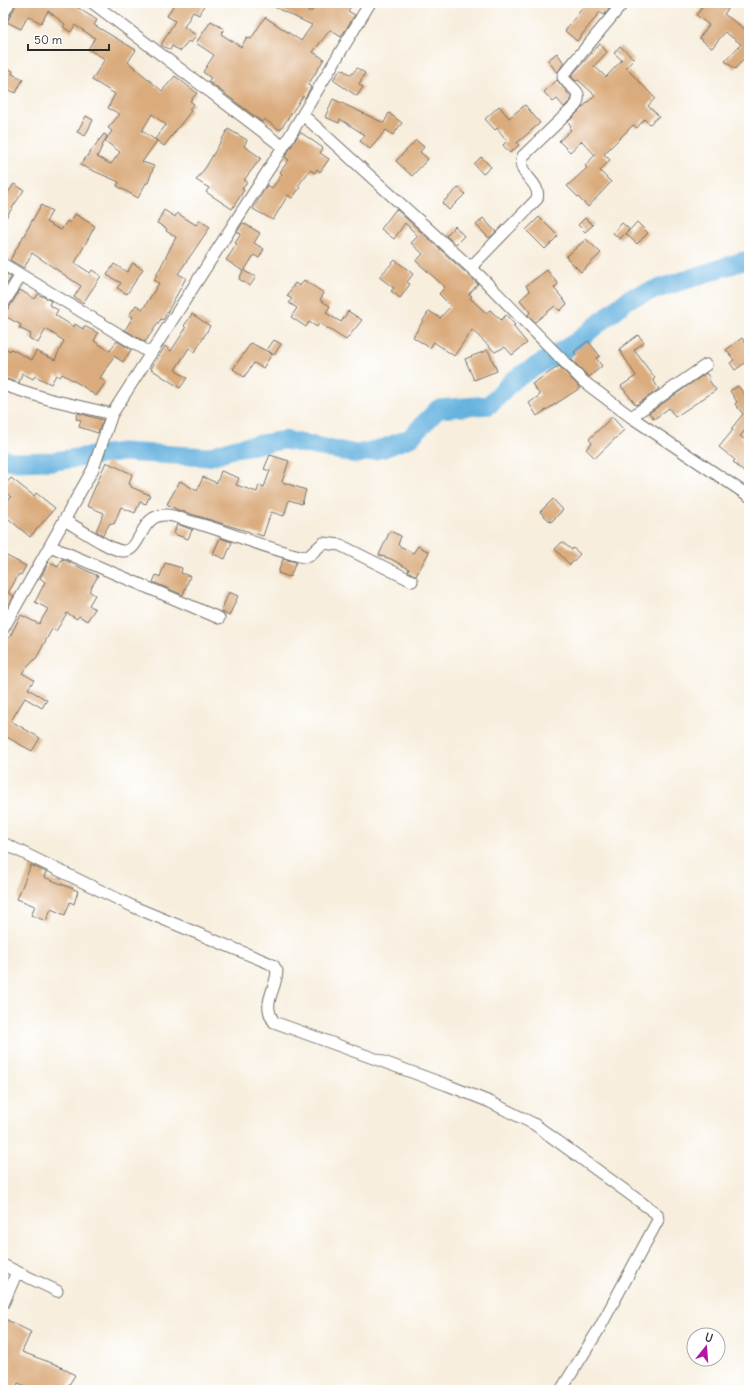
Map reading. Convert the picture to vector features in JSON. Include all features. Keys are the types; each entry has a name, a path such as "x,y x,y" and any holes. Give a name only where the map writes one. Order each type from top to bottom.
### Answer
{"street":[{"path":"3,14 10,3"},
{"path":"93,3 283,147"},
{"path":"3,629 93,469 112,414 283,147 370,3"},
{"path":"471,267 537,199 537,190 522,169 521,162 524,156 576,105 580,98 579,94 566,82 563,77 564,74 623,3"},
{"path":"303,115 471,267 583,381 631,417 749,496"},
{"path":"3,264 150,353"},
{"path":"3,304 21,275"},
{"path":"631,417 706,365"},
{"path":"3,385 48,399 112,414"},
{"path":"64,520 109,546 122,551 127,551 132,547 147,524 154,517 159,516 168,516 207,526 304,557 309,556 320,545 328,542 340,545 412,581"},
{"path":"50,546 219,618"},
{"path":"3,843 134,907 269,963 274,966 277,971 267,1006 268,1014 274,1022 447,1085 502,1108 534,1124 657,1214 658,1220 599,1329 561,1390"},
{"path":"3,1265 57,1291"},
{"path":"3,1304 16,1272"}],"building":[{"path":"17,3 70,3 97,20 94,25 136,50 128,62 162,91 175,76 197,93 190,101 194,104 189,109 191,111 164,146 155,139 166,125 152,114 142,131 157,141 142,162 154,166 148,183 146,183 138,198 117,186 119,182 80,165 104,134 107,136 97,157 111,164 120,152 105,141 112,131 108,128 120,114 108,108 115,94 92,80 105,59 88,49 95,38 75,25 71,32 63,27 65,24 48,11 41,23 28,16 21,29 7,22"},
{"path":"175,3 205,3 199,15 193,12 184,27 196,35 191,43 188,41 181,51 172,46 170,50 161,45 175,21 167,16"},
{"path":"266,3 294,3 309,11 312,11 316,3 353,3 348,11 355,15 341,37 330,30 313,52 324,59 308,85 311,87 305,98 303,96 280,130 264,119 262,122 208,81 211,78 203,72 214,55 196,43 211,21 224,29 221,34 241,47 247,37 251,39 265,17 301,41 312,25"},
{"path":"586,3 614,3 604,15 600,12 577,41 565,31"},
{"path":"697,3 733,3 724,14 749,32 749,53 735,69 725,61 741,44 725,32 712,48 699,38 709,25 696,15 702,8"},
{"path":"600,44 607,52 594,66 606,77 622,60 614,53 620,46 634,59 626,68 655,98 648,106 659,116 650,124 644,119 637,128 633,125 604,154 610,160 600,171 611,182 588,207 567,186 587,168 585,166 595,155 582,141 570,152 559,141 571,130 569,128 571,126 568,122 595,95 578,80 576,81 571,76"},
{"path":"557,53 564,63 557,73 548,60"},
{"path":"3,66 13,71 12,74 23,79 16,93 5,88 3,92"},
{"path":"357,68 365,73 359,84 363,87 357,96 333,80 341,69 351,75"},
{"path":"557,80 571,97 570,101 564,107 557,99 553,102 544,92"},
{"path":"333,99 384,123 389,113 402,123 393,135 386,130 370,149 360,141 365,135 340,119 339,123 325,117"},
{"path":"525,105 540,123 517,143 519,145 510,153 503,145 507,141 497,128 495,130 485,119 499,106 509,118"},
{"path":"86,116 93,120 85,136 77,132"},
{"path":"228,129 247,140 244,146 261,158 244,180 247,182 242,189 244,190 232,209 206,192 209,188 196,180 206,167"},
{"path":"300,132 323,148 320,153 329,159 320,172 317,169 315,173 310,170 298,186 300,188 292,198 288,195 273,220 253,209 267,185 272,188 282,174 280,172 289,160 285,157"},
{"path":"416,140 424,147 420,152 428,159 412,176 396,161"},
{"path":"481,157 491,167 483,174 474,164"},
{"path":"14,184 24,190 3,222 3,200"},
{"path":"459,187 465,194 449,210 442,203"},
{"path":"41,205 52,211 46,222 61,230 67,221 70,223 75,214 95,226 75,263 90,273 92,270 101,276 83,303 74,297 81,286 32,253 24,268 10,260"},
{"path":"396,209 478,284 469,294 472,296 470,298 486,313 490,310 501,320 506,315 527,343 512,355 505,347 495,352 472,330 454,356 434,342 430,348 413,337 429,311 440,318 451,306 439,294 445,287 416,261 423,254 411,243 418,236 405,223 394,239 381,229"},
{"path":"164,210 175,217 177,213 196,225 199,220 210,227 178,274 186,278 163,320 161,319 145,342 125,330 133,317 129,315 136,305 143,309 159,283 154,280 176,237 157,223"},
{"path":"539,217 558,236 545,249 526,230"},
{"path":"483,218 496,232 489,238 476,225"},
{"path":"585,218 593,225 585,232 578,225"},
{"path":"637,222 648,233 637,244 626,234"},
{"path":"243,223 260,233 254,243 264,249 259,258 254,255 244,271 256,277 250,286 239,279 243,271 226,260 237,244 235,243 241,234 237,232"},
{"path":"622,223 629,229 620,239 613,233"},
{"path":"455,226 464,236 456,244 446,236"},
{"path":"586,239 601,253 581,272 566,257"},
{"path":"395,260 413,274 407,282 410,284 400,298 391,291 394,288 379,277"},
{"path":"133,263 143,269 127,294 117,288 121,283 107,275 114,264 127,272"},
{"path":"547,270 558,284 554,288 567,304 560,311 555,306 535,322 528,315 530,312 520,300 530,291 526,286"},
{"path":"3,272 11,277 7,284 3,281"},
{"path":"304,280 324,293 320,300 330,306 326,313 341,322 348,311 362,320 346,340 319,323 317,327 309,322 306,327 291,317 297,308 289,303 292,299 287,296 295,283 300,286"},
{"path":"20,290 35,299 38,294 51,301 49,305 58,310 55,315 74,327 75,324 83,329 84,326 98,333 94,341 110,351 117,341 131,350 123,362 114,356 100,378 106,382 96,396 62,374 60,377 56,375 51,384 35,376 33,379 22,373 19,383 3,378 3,347 10,351 11,349 32,360 36,351 55,360 64,341 46,329 38,343 29,338 31,334 19,328 21,325 3,315 3,311 9,308"},
{"path":"192,314 210,326 195,352 189,348 175,370 187,378 180,388 151,369 165,346 171,351 186,328 184,326"},
{"path":"638,335 644,342 634,350 655,378 653,380 659,389 636,405 621,386 636,376 619,349"},
{"path":"742,338 749,348 749,360 735,370 730,363 734,360 726,350"},
{"path":"274,340 281,344 274,355 267,350"},
{"path":"588,341 600,356 596,358 602,366 589,377 571,359 576,355 574,352"},
{"path":"251,343 272,354 263,368 254,363 244,377 233,369"},
{"path":"488,350 497,371 474,380 465,359"},
{"path":"559,366 580,388 537,416 529,403 540,395 532,384"},
{"path":"706,373 710,378 708,379 716,390 675,417 669,408 654,419 649,413"},
{"path":"738,386 745,395 749,391 749,426 740,436 749,443 749,468 745,473 733,462 735,460 719,447 733,430 731,429 743,414 735,404 737,402 730,391"},
{"path":"78,413 103,420 98,433 79,427 81,420 76,419"},
{"path":"612,417 624,430 595,458 586,449 592,443 589,439"},
{"path":"270,455 289,461 282,482 306,490 302,504 289,500 284,516 271,512 263,536 178,510 167,504 180,481 197,491 203,477 217,483 221,471 239,478 236,485 257,492 259,485 264,487 270,471 264,469"},
{"path":"106,462 132,474 129,484 131,487 150,495 146,504 140,502 135,513 121,507 114,524 110,523 103,535 96,531 104,513 87,506"},
{"path":"11,478 34,496 36,493 55,508 30,537 3,514 3,506 11,497 3,490 3,487"},
{"path":"553,499 563,510 551,522 540,512"},
{"path":"177,524 193,530 188,539 174,534"},
{"path":"390,531 401,536 398,545 413,553 418,546 429,552 416,576 408,571 409,569 391,559 379,555"},
{"path":"220,538 232,542 225,559 213,554"},
{"path":"562,542 580,554 570,565 555,549"},
{"path":"3,554 26,566 21,575 19,574 8,593 14,596 8,607 3,604"},
{"path":"62,559 98,576 89,591 95,595 89,605 95,609 87,621 79,616 77,619 67,613 56,631 52,629 37,657 22,673 34,680 28,689 47,700 42,708 25,698 11,721 40,738 32,751 3,735 3,646 6,641 7,642 21,615 39,624 48,609 35,602 45,582 40,578 49,562 58,567"},
{"path":"283,559 296,562 290,577 278,573"},
{"path":"165,563 182,568 181,573 190,576 183,595 153,582 156,575 160,577"},
{"path":"229,592 238,596 229,616 221,611"},
{"path":"31,865 46,872 44,877 78,891 74,904 70,902 65,915 51,909 46,921 31,915 35,906 17,899"},
{"path":"5,1319 31,1332 22,1352 57,1365 75,1375 66,1390 35,1390 18,1383 15,1390 3,1390 3,1324"}],"waterway":[{"path":"3,459 17,462 54,461 122,452 208,457 236,448 284,440 357,454 384,448 410,438 438,409 489,405 513,380 576,342 630,298 743,261 749,261"}]}
